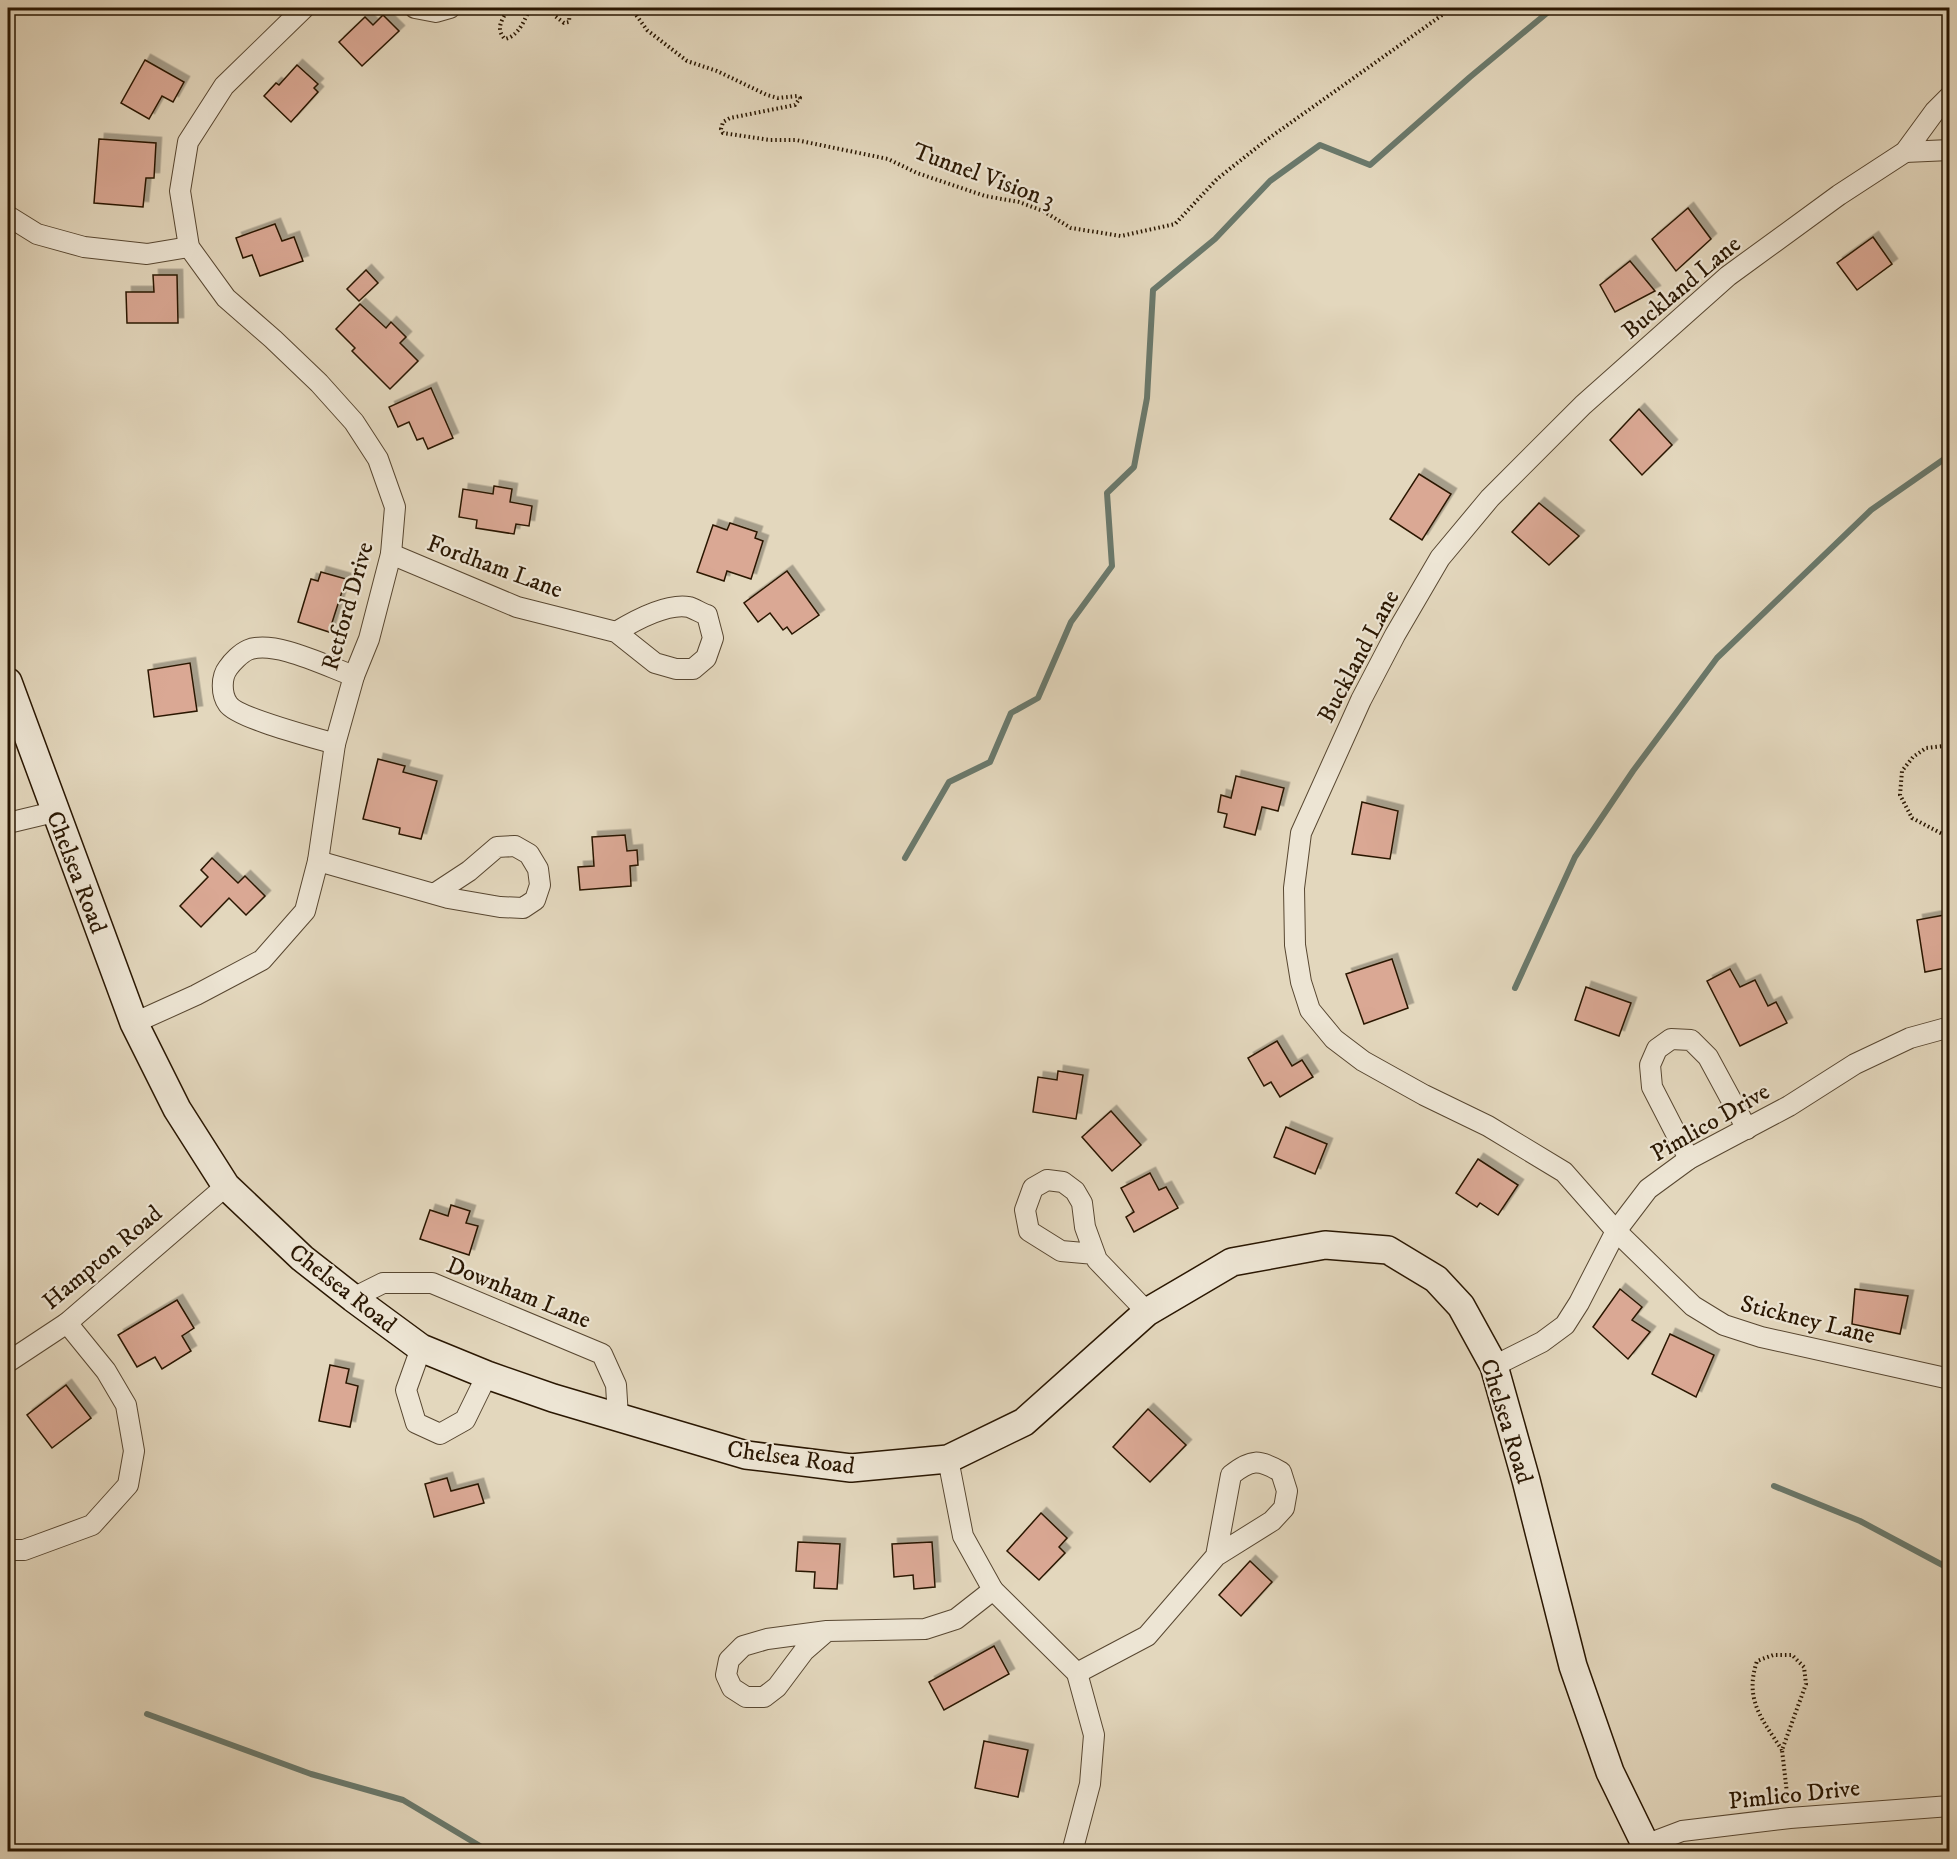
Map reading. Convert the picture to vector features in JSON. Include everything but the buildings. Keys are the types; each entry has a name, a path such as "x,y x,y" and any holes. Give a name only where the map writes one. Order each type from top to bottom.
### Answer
{"street":[{"name":"Retford Drive","path":"134,1023 196,995 262,960 305,911 318,861 335,744 354,676 369,639 392,554 395,507 378,459 360,432 319,383 226,298 189,247 180,191 188,142 224,86 304,8"},
{"path":"415,8 436,12 450,8"},
{"name":"Buckland Lane","path":"1616,1231 1564,1172 1488,1126 1424,1095 1363,1060 1334,1039 1310,1010 1301,982 1296,945 1294,888 1301,833 1361,700 1395,635 1440,558 1490,498 1583,405 1728,276 1839,195 1905,152 1935,111 1950,96"},
{"path":"1905,152 1950,150"},
{"path":"8,216 37,234 84,247 147,254 189,247"},
{"name":"Fordham Lane","path":"392,554 517,607 616,632 655,663 676,669 693,669 706,658 713,638 706,615 687,607 652,613 636,619 616,632"},
{"path":"335,744 242,714 228,704 223,686 224,673 248,650 268,646 354,676"},
{"name":"Chelsea Road","path":"8,682 54,812 134,1023 177,1109 226,1186 302,1258 352,1298 421,1348 487,1376 746,1455 851,1468 948,1459 1024,1422 1147,1312 1232,1262 1325,1245 1388,1250 1436,1279 1461,1306 1494,1366 1526,1480 1573,1666 1610,1772 1647,1848"},
{"path":"8,822 54,812"},
{"path":"318,861 434,894 500,908 523,908 535,900 540,885 538,869 529,854 515,846 497,848 469,871 434,894"},
{"name":"Pimlico Drive","path":"1494,1366 1542,1342 1565,1325 1579,1303 1616,1231 1648,1189 1689,1159 1789,1106 1855,1064 1910,1038 1950,1028"},
{"path":"1689,1159 1652,1087 1650,1065 1657,1049 1671,1039 1691,1040 1708,1058 1747,1129"},
{"name":"Hampton Road","path":"8,1362 67,1323 226,1186"},
{"name":"Stickney Lane","path":"1616,1231 1693,1306 1724,1325 1761,1337 1950,1379"},
{"path":"1095,1254 1097,1260 1147,1312"},
{"name":"Downham Lane","path":"352,1298 383,1283 432,1283 602,1354 616,1385 618,1417"},
{"path":"8,1550 24,1550 92,1525 128,1485 134,1451 126,1405 106,1371 67,1323"},
{"path":"421,1348 406,1390 416,1423 440,1434 465,1420 487,1376"},
{"path":"948,1459 963,1536 993,1590 1077,1673 1094,1735 1090,1784 1072,1851"},
{"path":"1077,1673 1147,1636 1216,1556 1272,1521 1284,1508 1287,1491 1281,1472 1264,1462 1246,1463 1231,1475 1216,1556"},
{"path":"827,1631 804,1651 777,1687 764,1697 746,1697 732,1688 726,1675 729,1660 743,1646 767,1639 827,1631 925,1629 956,1619 993,1590"},
{"name":"Pimlico Drive","path":"1647,1848 1682,1831 1790,1818 1950,1806"}],"path":[{"path":"508,8 500,23 500,32 505,39 517,32 530,8"},
{"path":"554,8 555,16 564,23 569,22 570,8"},
{"name":"Tunnel Vision 3","path":"631,8 647,30 687,61 717,71 767,95 778,98 797,96 800,98 795,105 730,118 723,122 721,129 723,133 770,140 796,140 888,159 917,172 985,196 1019,202 1043,211 1071,228 1121,236 1175,224 1217,179 1264,141 1452,8"},
{"path":"1950,748 1944,746 1926,748 1913,757 1902,771 1900,795 1912,818 1950,838"},
{"path":"1782,1750 1806,1684 1804,1667 1792,1655 1773,1654 1757,1661 1752,1675 1752,1696 1761,1718 1782,1750 1790,1818"}],"waterway":[{"path":"905,858 949,782 990,762 1011,713 1038,698 1071,622 1112,566 1107,493 1134,467 1147,398 1153,290 1215,239 1270,181 1320,145 1370,165 1553,8"},
{"path":"1515,988 1575,857 1633,771 1717,658 1871,510 1950,455"},
{"path":"1774,1486 1860,1521 1950,1569"},
{"path":"147,1714 311,1774 403,1800 490,1852"}]}
